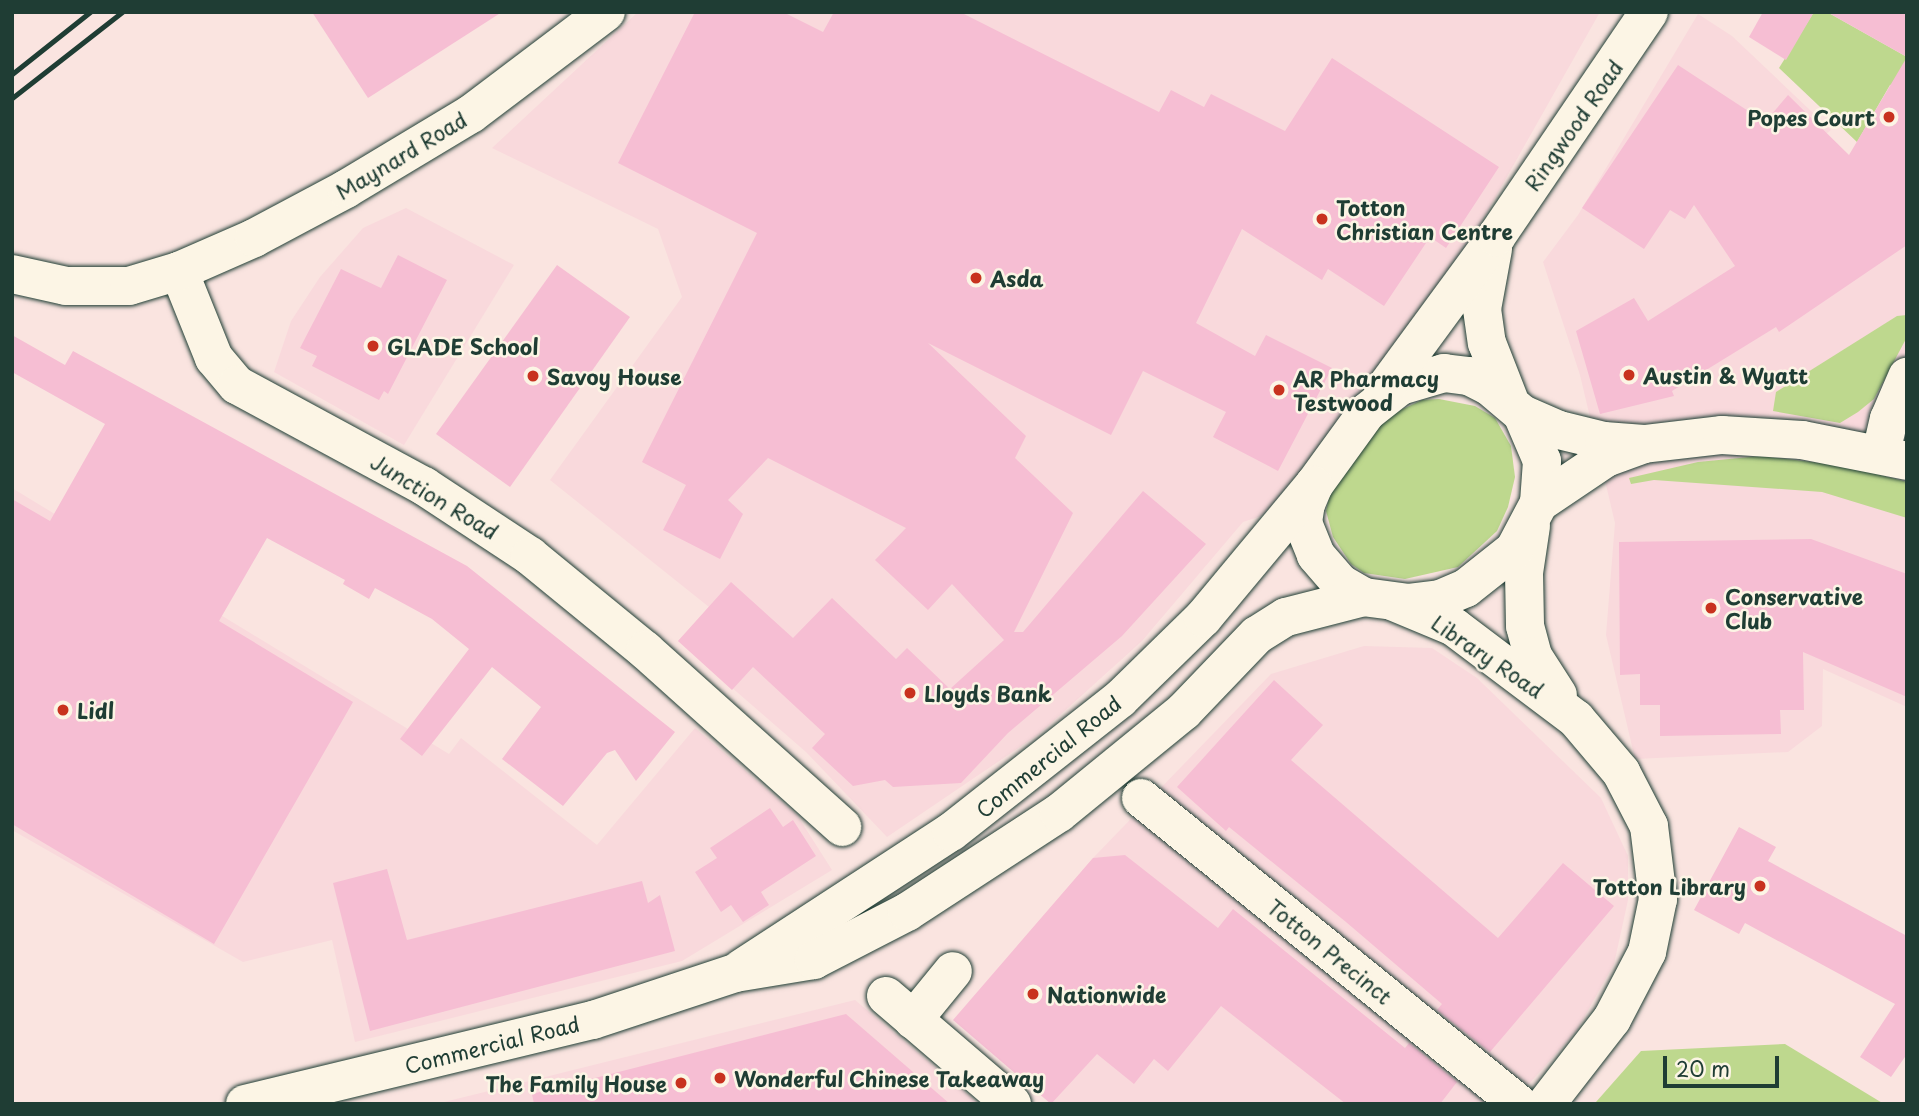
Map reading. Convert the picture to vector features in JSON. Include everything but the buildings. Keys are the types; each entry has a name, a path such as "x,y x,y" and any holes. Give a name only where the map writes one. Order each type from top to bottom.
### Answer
{"main road":[{"name":"Maynard Road","path":"178,271 266,232 405,154 471,114 606,12"},
{"name":"Ringwood Road","path":"1367,412 1496,237 1649,12"},
{"name":"Ringwood Road","path":"1496,237 1482,309 1487,343 1515,406"},
{"path":"12,274 96,288 129,286 178,271"},
{"name":"Junction Road","path":"178,271 214,358 237,385 424,486 530,556 645,650 842,827"},
{"path":"1644,444 1606,458 1535,515 1514,550 1466,588 1440,599 1379,600 1327,570 1307,536 1304,513 1314,485 1367,412 1401,386 1444,373 1469,376 1559,430 1604,441 1644,444 1722,435 1802,440 1894,457 1889,419 1907,377"},
{"path":"1515,406 1542,461 1535,515"},
{"name":"Commercial Road","path":"735,973 951,832 1120,699 1203,618 1314,485"},
{"name":"Library Road","path":"1535,515 1524,573 1525,626 1532,656 1576,719 1609,756 1643,811 1655,852 1658,899 1647,953 1626,997 1546,1104"},
{"name":"Library Road","path":"1379,600 1454,627 1576,719"},
{"name":"Commercial Road","path":"245,1104 593,1020 735,973 814,960 907,912 1059,813 1110,774 1184,710 1257,635 1286,617 1379,600"},
{"name":"Totton Precinct","path":"1140,798 1519,1104"},
{"path":"953,971 900,1008 1012,1104"}],"shaded area":[{"path":"638,12 1600,12 1456,267 1280,510 1243,522 1142,641 1039,734 887,837 806,752 678,641 709,607 550,480 682,297 658,229 492,148"},
{"path":"1698,14 1732,36 1831,130 1761,184 1907,163 1907,707 1823,669 1822,726 1788,752 1635,759 1606,635 1615,523 1580,375 1543,262 1578,215"},
{"name":"GLADE School","path":"406,208 514,265 404,445 274,372 291,321 320,277 363,228"},
{"path":"12,488 449,754 461,738 597,845 695,728 797,815 832,870 682,961 355,1042 332,940 243,962 12,830"},
{"path":"1364,646 1432,648 1477,678 1601,798 1628,856 1628,900 1614,964 1577,1030 1511,1104 1051,1104 1012,953 1093,858 1271,674"},
{"path":"855,1000 979,1104 436,1104"}],"green space":[{"path":"1814,12 1827,12 1907,57 1907,82 1890,85 1857,142 1779,68"},
{"path":"1907,315 1907,337 1874,399 1858,412 1840,423 1773,411 1776,392 1897,316"},
{"path":"1439,399 1475,406 1495,418 1511,446 1515,477 1508,507 1497,531 1458,567 1405,579 1364,573 1351,564 1333,537 1326,511 1330,494 1386,417 1422,400"},
{"path":"1760,456 1846,466 1907,482 1907,518 1822,492 1654,480 1631,484 1629,478 1698,462"},
{"path":"1785,1044 1884,1104 1596,1102 1641,1051"}],"railway":[{"path":"12,74 90,12"},
{"path":"12,98 122,12"}],"place":[{"name":"Popes Court","path":"1889,117"},
{"name":"Totton Christian Centre","path":"1322,219"},
{"name":"Asda","path":"976,278"},
{"name":"GLADE School","path":"373,346"},
{"name":"Austin & Wyatt","path":"1629,375"},
{"name":"Savoy House","path":"533,376"},
{"name":"AR Pharmacy Testwood","path":"1279,390"},
{"name":"Conservative Club","path":"1711,608"},
{"name":"Lloyds Bank","path":"910,693"},
{"name":"Lidl","path":"63,710"},
{"name":"Totton Library","path":"1760,886"},
{"name":"Nationwide","path":"1033,994"},
{"name":"Wonderful Chinese Takeaway","path":"720,1078"},
{"name":"The Family House","path":"681,1083"}]}
